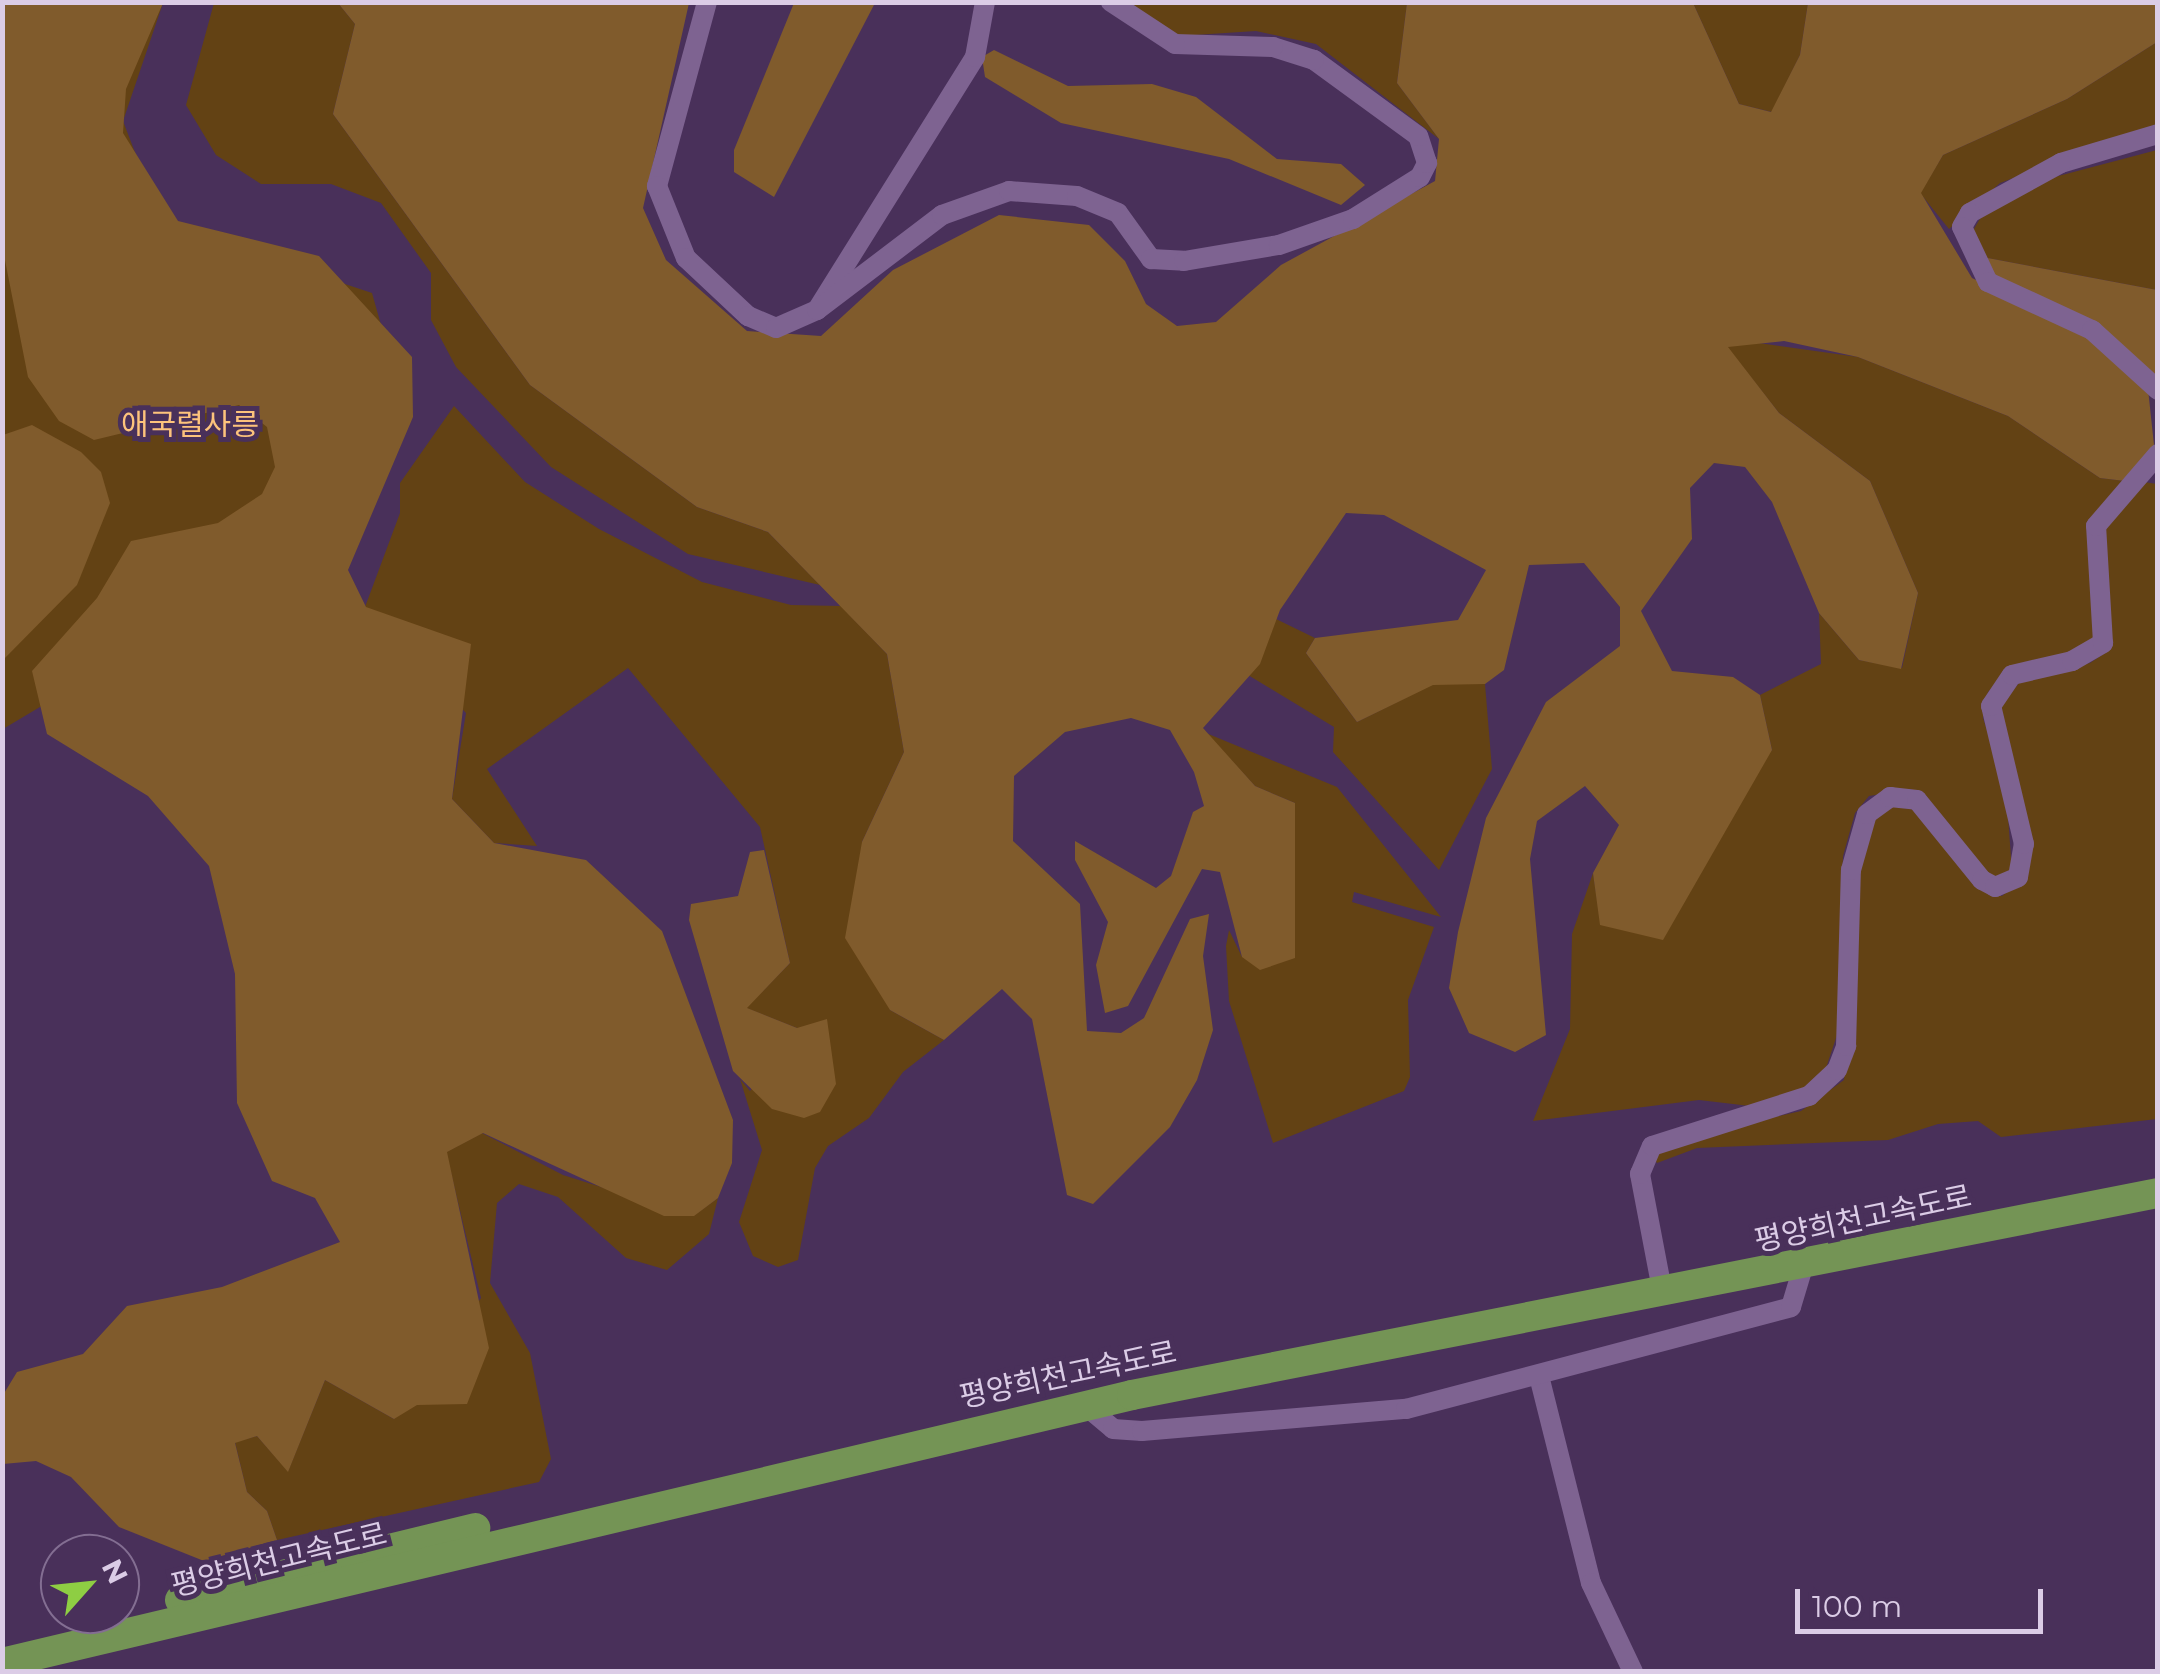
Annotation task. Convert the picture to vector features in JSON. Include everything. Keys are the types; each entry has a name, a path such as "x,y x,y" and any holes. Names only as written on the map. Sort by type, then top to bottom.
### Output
{"highway":[{"name":"평양희천고속도로","path":"2,1646 339,1558 1232,1362 2158,1181"},
{"name":"평양희천고속도로","path":"2,1663 1086,1406 1803,1267 2158,1193"}],"street":[{"path":"707,2 657,186 668,230 748,316 776,328 817,310 942,214 980,197 1077,196 1118,213 1151,259 1184,261 1279,245 1352,219 1400,193 1427,164 1407,123 1314,60 1274,47 1175,44 1111,2"},
{"path":"817,310 975,58 986,2"},
{"path":"2158,134 2061,163 1970,213 1962,227 1988,282 2092,330 2158,390"},
{"path":"1660,1279 1640,1174 1652,1146 1810,1096 1836,1070 1846,1046 1851,870 1867,814 1890,797 1917,800 1982,880 1995,887 2018,876 2024,844 1991,706 2012,675 2072,661 2103,642 2096,526 2158,454"},
{"path":"1086,1406 1114,1429 1217,1430 1406,1409 1790,1306 1803,1267"},
{"path":"1540,1376 1591,1583 1634,1672"}],"green space":[{"name":"애국렬사릉","path":"2,3 163,3 123,121 162,223 372,293 405,410 171,629 3,729"},
{"path":"214,3 338,3 355,24 333,114 530,385 697,507 768,532 820,585 688,554 551,467 456,367 431,320 431,273 381,203 331,184 261,184 216,155 186,105"},
{"path":"1125,3 1407,3 1397,83 1439,139 1316,44 1256,31 1179,36"},
{"path":"1693,3 1808,3 1800,55 1772,112 1739,104"},
{"path":"2157,42 2157,124 2000,183 1949,229 1920,193 1943,155 2067,99"},
{"path":"2157,150 2157,290 1977,256 1971,234 1981,217 2047,179"},
{"path":"1744,341 1858,357 2008,416 2100,478 2125,481 2087,529 2096,636 2078,653 2009,670 1988,692 1983,718 2006,789 2012,871 1995,879 1981,869 1911,789 1869,796 1855,813 1843,856 1837,1035 1821,1083 1750,1106 1699,1100 1533,1121 1570,1029 1572,934 1593,873 1601,925 1772,750 1760,695 1821,664 1819,613 1859,660 1902,668 1918,593 1870,481 1779,413 1727,347"},
{"path":"454,406 525,482 599,529 702,582 791,605 841,606 887,654 904,752 862,842 890,1010 944,1040 903,1072 869,1118 828,1146 815,1168 798,1260 778,1267 753,1256 739,1222 762,1150 740,1079 750,1091 797,1028 746,1008 790,963 760,827 628,668 487,769 537,846 494,843 452,799 466,713 365,607 400,513 400,483"},
{"path":"2144,482 2157,484 2157,1119 2001,1137 1978,1121 1938,1124 1888,1140 1697,1148 1657,1163 1653,1156 1691,1136 1801,1111 1844,1080 1858,864 1877,813 1889,805 1921,811 1984,891 2002,896 2025,876 1999,708 2023,678 2090,663 2111,649 2105,530"},
{"path":"1276,619 1315,638 1306,653 1357,722 1433,684 1485,684 1492,769 1439,870 1333,752 1334,727 1248,675"},
{"path":"1206,733 1337,787 1441,917 1354,892 1352,902 1434,927 1408,1000 1410,1077 1404,1091 1273,1143 1229,1001 1226,946 1229,930 1242,957 1294,958 1295,803 1255,786"},
{"path":"482,1133 563,1175 693,1216 718,1198 709,1234 667,1270 626,1258 558,1197 519,1184 497,1203 490,1283 530,1353 551,1459 539,1482 277,1540 267,1511 247,1492 235,1442 257,1436 288,1471 325,1380 394,1419 481,1298 446,1152"}],"shaded area":[{"path":"3,2 163,3 126,89 123,133 178,221 319,256 412,357 413,417 348,570 366,607 471,644 452,799 494,843 586,860 662,931 733,1120 732,1163 718,1198 694,1216 664,1216 483,1133 447,1152 489,1348 467,1404 417,1405 394,1419 325,1380 288,1472 257,1436 235,1443 247,1492 267,1511 277,1540 204,1561 119,1527 71,1477 36,1461 3,1464 3,1395 17,1372 83,1354 127,1306 222,1287 340,1242 315,1198 272,1181 237,1103 235,974 209,866 148,796 47,734 32,671 97,598 131,541 218,523 262,494 275,467 267,427 239,405 94,440 59,421 28,377 3,250"},
{"path":"338,3 689,3 643,208 666,260 747,331 821,336 893,270 999,215 1089,225 1125,261 1146,304 1177,326 1216,322 1281,265 1435,181 1439,139 1397,83 1407,3 1693,3 1739,104 1771,112 1800,55 1808,3 2157,3 2157,42 2067,99 1943,155 1921,193 1972,278 2101,342 2148,389 2154,445 2125,481 2100,478 2008,416 1858,357 1784,341 1728,347 1779,413 1870,481 1918,593 1901,669 1859,660 1819,613 1772,502 1745,467 1714,463 1690,488 1692,539 1641,611 1672,671 1733,677 1760,695 1772,750 1663,940 1600,925 1593,873 1619,825 1585,786 1537,821 1530,859 1546,1035 1515,1052 1469,1033 1449,988 1458,932 1486,818 1546,702 1620,646 1620,607 1584,563 1529,565 1504,670 1485,684 1433,685 1357,722 1306,653 1315,638 1458,620 1486,570 1384,515 1346,513 1280,610 1260,664 1203,728 1255,786 1295,803 1295,958 1260,970 1242,957 1220,872 1202,869 1128,1006 1105,1013 1096,965 1108,922 1075,860 1075,841 1156,888 1171,876 1193,812 1204,806 1194,772 1170,730 1131,718 1065,732 1014,776 1013,841 1080,904 1087,1031 1121,1033 1144,1018 1190,919 1209,914 1203,956 1213,1030 1197,1080 1170,1127 1093,1204 1067,1195 1032,1019 1002,989 944,1040 890,1010 845,938 862,842 904,752 887,654 768,532 697,507 530,385 333,114 355,24"},
{"path":"794,3 875,3 774,197 734,172 734,150"},
{"path":"994,50 1068,86 1152,84 1196,97 1277,159 1341,164 1365,185 1341,205 1229,159 1061,123 985,77 982,57"},
{"path":"1977,256 2157,290 2157,377 2079,316 1998,280"},
{"path":"32,425 81,452 101,472 110,503 77,585 3,660 3,435"},
{"path":"764,850 790,963 747,1008 797,1028 827,1019 836,1084 820,1112 804,1118 772,1109 733,1071 689,920 691,904 738,896 750,852"}]}
